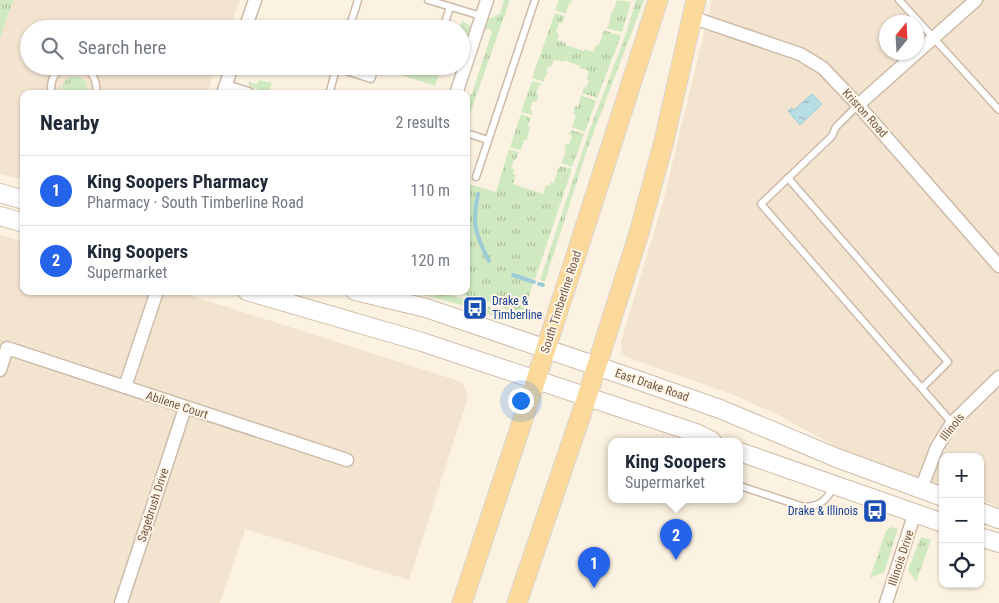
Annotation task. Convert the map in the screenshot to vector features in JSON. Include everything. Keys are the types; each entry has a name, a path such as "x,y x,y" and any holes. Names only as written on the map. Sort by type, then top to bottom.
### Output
{"main road":[{"name":"South Timberline Road","path":"462,603 658,0"},
{"path":"518,603 587,396 641,224 664,141 694,8"},
{"path":"0,194 20,199"},
{"path":"0,210 20,212"},
{"path":"0,216 20,222"},
{"path":"261,295 396,334 587,396 706,438"},
{"name":"East Drake Road","path":"372,295 426,308 596,365 720,409 837,458 939,496"},
{"path":"743,453 939,521"},
{"path":"915,512 919,507 927,504 939,508"},
{"path":"984,514 999,520"},
{"path":"984,523 999,529"},
{"path":"984,537 999,543"}],"street":[{"path":"248,20 255,0"},
{"path":"470,50 487,0"},
{"path":"858,106 976,0"},
{"name":"Krisron Road","path":"694,8 800,54 823,68 999,266"},
{"path":"224,90 229,75"},
{"path":"457,90 462,75"},
{"path":"125,387 156,295"},
{"name":"Abilene Court","path":"0,370 7,348 347,460"},
{"name":"Illinois","path":"920,489 937,447 952,423 999,377"},
{"name":"Sagebrush Drive","path":"121,603 185,408"},
{"name":"Illinois Drive","path":"886,603 915,512"}],"lane":[{"path":"352,20 358,0"},
{"path":"428,0 481,16"},
{"path":"476,177 535,0"},
{"path":"899,0 999,110"},
{"path":"446,20 450,7"},
{"path":"52,90 51,82 54,75"},
{"path":"93,75 97,83 96,90"},
{"path":"329,90 334,75"},
{"path":"360,75 371,79 373,75"},
{"path":"858,106 836,127 832,136 761,204 952,423"},
{"path":"470,134 488,140"},
{"path":"788,178 948,362 922,388"},
{"path":"743,487 804,507 824,502 835,484"}],"shaded area":[{"path":"13,0 240,0 232,20 20,20 20,75 213,75 208,90 20,90 20,179 0,174 0,38"},
{"path":"712,0 999,0 999,507 984,501 984,453 939,453 939,487 855,457 778,415 734,395 629,358 622,353 621,342 663,202"},
{"path":"0,235 20,241 20,295 190,295 462,382 468,397 409,580 245,529 220,603 0,603"}],"green space":[{"path":"0,0 13,0 0,38"},
{"path":"504,0 510,0 470,114 470,99 492,32 489,28 482,32 486,20 500,14"},
{"path":"559,0 572,0 571,4 569,3 566,14 555,10"},
{"path":"617,0 631,2 622,32 605,28 608,28"},
{"path":"636,0 644,0 587,150 545,281 540,280 588,134 625,36"},
{"path":"555,13 565,16 562,23 559,23 556,32 559,34 557,40 566,43 566,45 593,52 596,45 599,45 604,30 621,36 597,98 582,93 589,80 586,79 589,71 564,60 563,62 554,60 551,67 548,66 546,72 548,72 543,81 532,78"},
{"path":"401,75 439,75 435,86"},
{"path":"80,77 86,82 87,90 62,90 64,82 69,78"},
{"path":"259,80 272,83 269,90 260,90 249,86 249,82 257,84"},
{"path":"532,81 542,85 539,85 536,94 539,95 536,102 533,101 530,110 532,115 521,112"},
{"path":"581,95 596,101 585,132 572,127 576,115 573,114 575,106 578,107"},
{"path":"521,114 531,118 528,126 530,127 527,140 524,140 521,150 510,147"},
{"path":"571,130 584,134 572,167 561,163 566,152 564,150 566,144 569,144 572,136 569,134"},
{"path":"509,149 520,153 518,153 511,168 514,169 513,174 516,175 513,184 543,194 546,185 549,186 551,182 554,183 560,166 572,169 535,279 514,274 513,276 529,281 533,285 524,311 517,314 489,302 464,295 470,295 470,184 496,192"},
{"path":"422,295 451,295 471,301 469,307"},
{"path":"485,305 512,317 513,322 483,312"},
{"path":"891,527 898,529 884,572 870,578 886,531"},
{"path":"921,537 931,540 916,582 908,570"}],"water":[{"path":"812,94 822,104 800,125 788,111 792,108 794,110"}],"waterway":[{"path":"478,194 475,213 476,229 489,261"},
{"path":"513,275 534,282"},
{"path":"539,284 543,285"}],"place":[{"name":"Drake & Timberline","path":"475,308"},
{"name":"Drake & Illinois","path":"875,511"},
{"name":"King Soopers","path":"676,560"},
{"name":"King Soopers Pharmacy","path":"594,588"}]}
